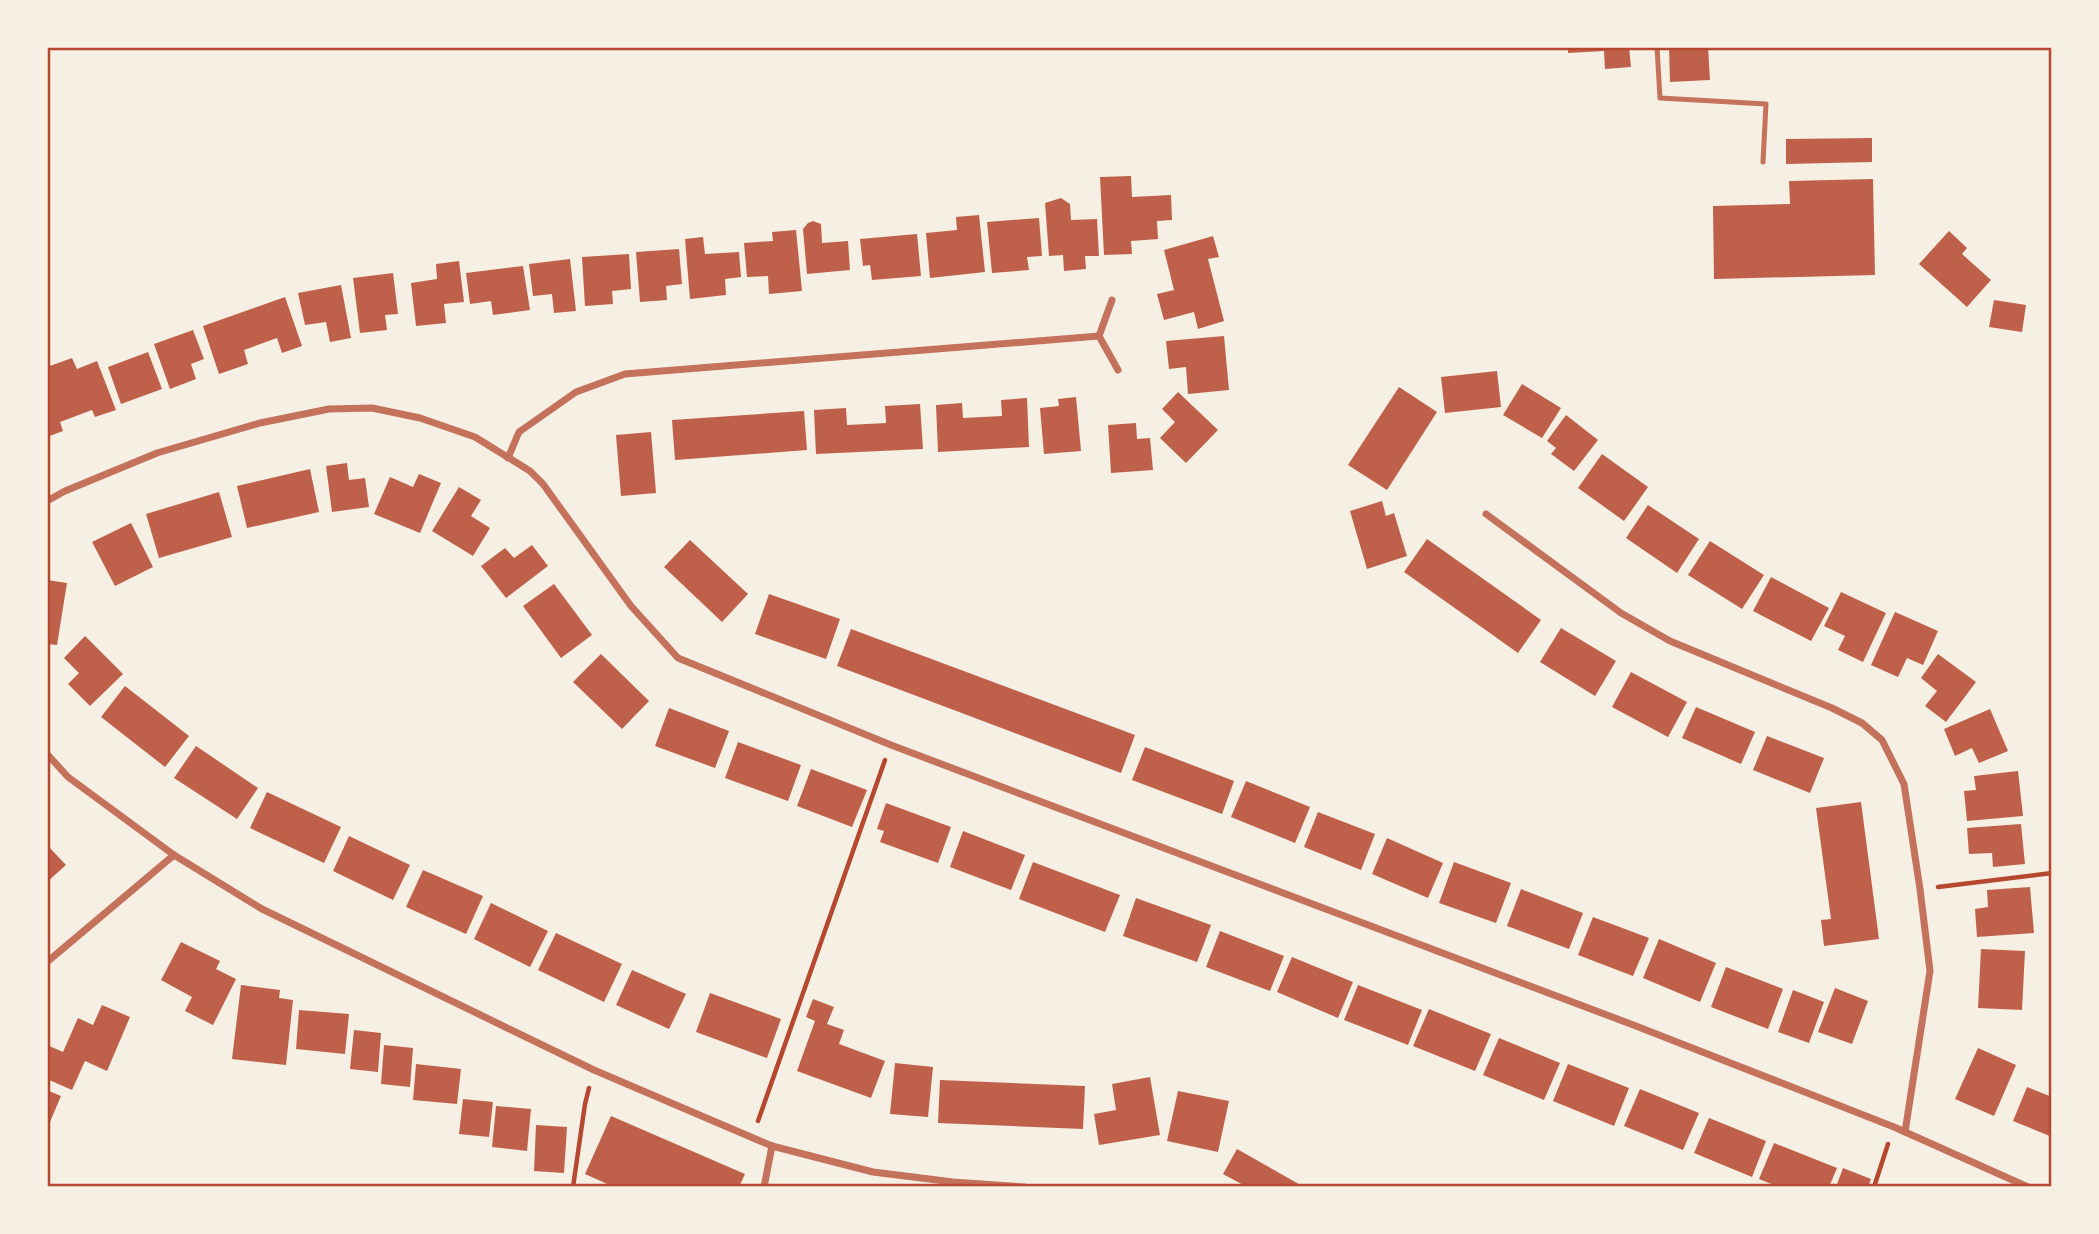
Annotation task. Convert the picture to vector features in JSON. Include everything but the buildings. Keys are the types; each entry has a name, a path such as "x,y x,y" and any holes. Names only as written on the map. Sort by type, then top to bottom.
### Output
{"street":[{"path":"1112,300 1099,336 1118,370"},
{"path":"508,458 519,432 576,392 625,374 1099,336"},
{"path":"47,501 157,453 260,424 329,410 372,408 420,418 475,437 530,471 543,484 631,606 678,659 891,745 1623,1021 1894,1127 2028,1187"},
{"path":"1486,514 1621,613 1670,641 1832,708 1863,723 1882,740 1904,784 1930,971 1905,1132"},
{"path":"47,754 68,777 174,855 262,909 594,1070 772,1146 873,1172 1024,1187"},
{"path":"47,962 174,855"},
{"path":"764,1187 772,1146"}],"lane":[{"path":"1657,47 1660,98 1766,104 1763,162"}],"path":[{"path":"752,1138 891,745"},
{"path":"1920,889 2052,873"},
{"path":"573,1187 585,1104 594,1070"},
{"path":"1874,1187 1894,1127"}]}
